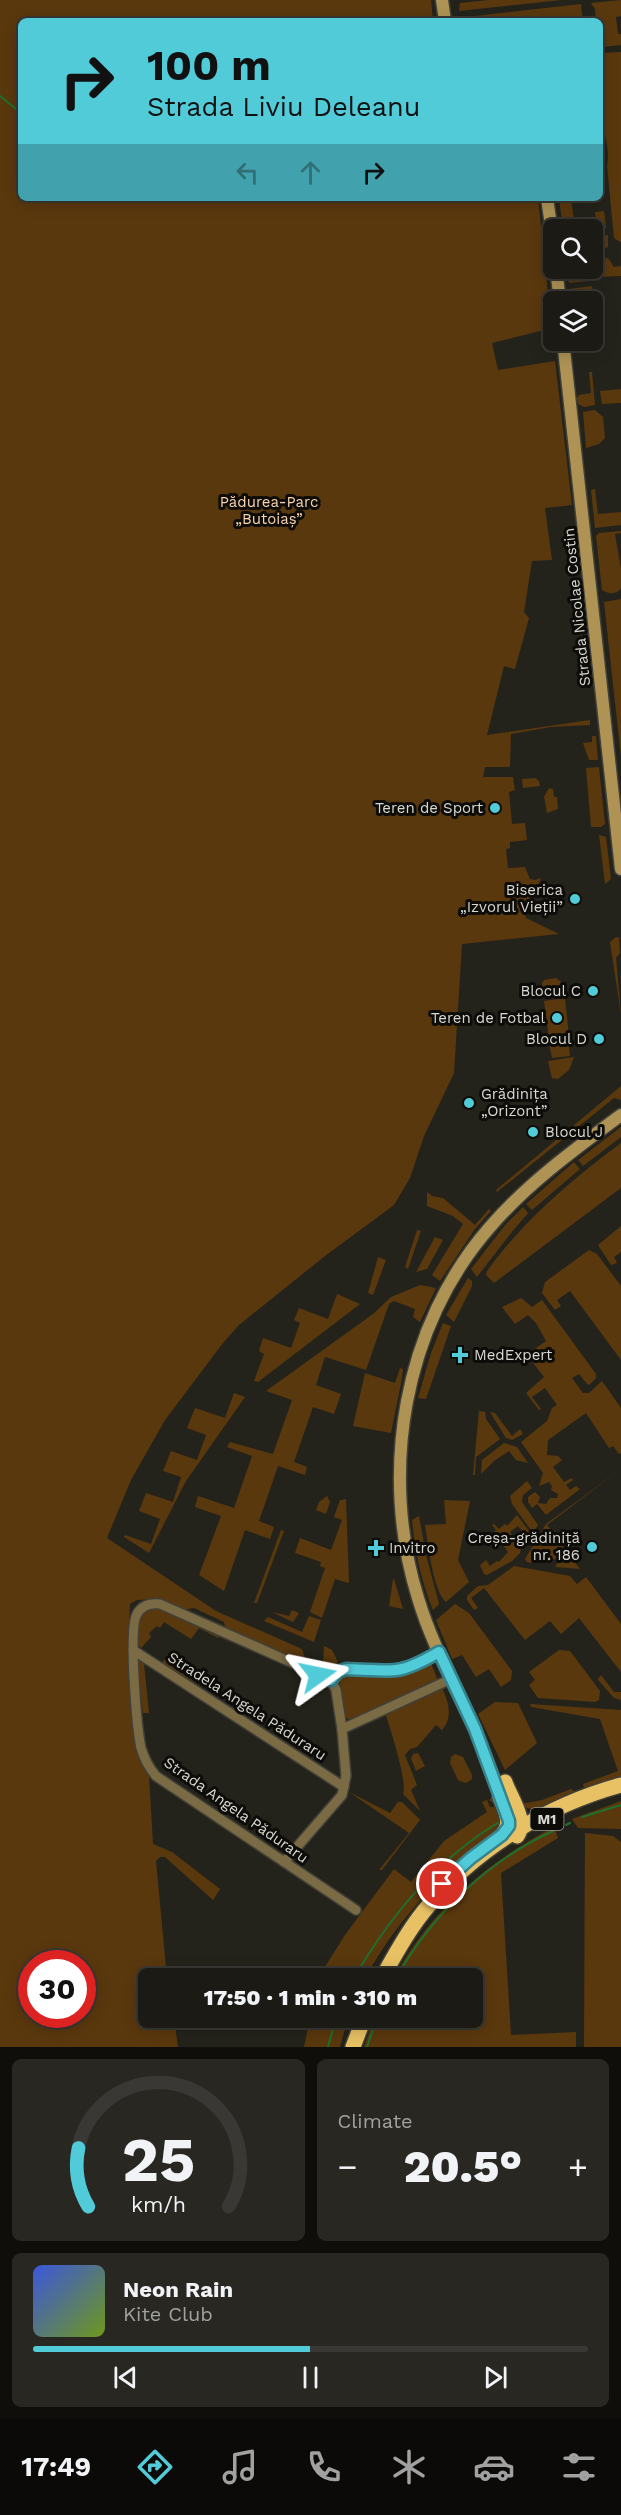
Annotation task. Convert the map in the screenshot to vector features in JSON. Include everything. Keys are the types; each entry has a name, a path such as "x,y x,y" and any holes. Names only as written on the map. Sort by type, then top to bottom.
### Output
{"highway":[{"name":"M1","path":"501,1780 518,1807 528,1813 539,1813 596,1788 621,1783"},
{"name":"M1","path":"501,1780 522,1826"},
{"name":"M1","path":"388,1968 423,1905 442,1884 507,1830 509,1821 501,1780"},
{"name":"M1","path":"412,1928 475,1866 517,1836 522,1826 577,1799 621,1783"},
{"name":"M1","path":"522,1826 537,1825 581,1803 621,1792"},
{"name":"M1","path":"412,1928 433,1913 475,1872 517,1841 576,1809 621,1792"},
{"path":"353,2047 360,2028"}],"main road":[{"path":"442,0 445,18"},
{"path":"548,201 551,219"},
{"name":"Strada Nicolae Costin","path":"564,351 621,869"},
{"path":"501,1780 439,1652 418,1599 410,1569 400,1495 400,1446 409,1393 419,1357 447,1290 490,1227 542,1176 621,1115"}],"street":[{"name":"Strada Angela Păduraru","path":"331,1680 160,1604 148,1604 137,1614 133,1650 141,1745 150,1770 356,1910"},
{"name":"Stradela Angela Păduraru","path":"133,1650 344,1787 346,1776 342,1729"},
{"path":"439,1652 403,1670 346,1669 338,1672 331,1680 336,1690 342,1729 451,1679"},
{"path":"284,1862 337,1802 344,1787"}],"green space":[{"name":"Pădurea-Parc „Butoiaș”","path":"0,0 431,0 433,18 18,18 18,201 538,201 543,246 543,279 546,279 548,291 543,291 543,330 492,343 498,370 555,361 572,505 545,508 552,560 532,561 524,612 529,618 515,669 504,666 487,735 590,720 590,725 551,727 511,734 510,767 485,767 483,777 513,777 515,790 509,792 512,824 525,823 527,840 510,842 510,848 506,849 508,868 525,867 530,879 541,878 525,916 559,934 462,944 454,1073 424,1136 410,1178 394,1205 325,1256 239,1325 223,1343 165,1420 131,1480 107,1538 216,1611 302,1649 306,1661 296,1657 294,1661 226,1630 224,1622 194,1608 182,1610 157,1599 137,1600 130,1604 128,1649 138,1747 141,1761 149,1775 153,1844 172,1852 220,1889 213,1900 165,1857 160,1857 156,1861 166,1968 138,1968 138,2028 175,2028 178,2047 0,2047"},
{"path":"489,0 562,0 459,11 460,3"},
{"path":"621,0 621,16 616,17 618,34 621,34 621,45 603,47 603,18 596,18 595,9 591,3"},
{"path":"581,4 583,18 458,18"},
{"path":"621,52 621,242 614,238 607,166 608,153 603,126 603,53"},
{"path":"559,201 571,201 574,219 562,219"},
{"path":"604,211 606,228 603,228 603,219 596,219 595,212"},
{"path":"608,235 608,247 603,250 603,236"},
{"path":"603,258 608,258 614,267 621,266 621,276 603,277"},
{"path":"568,279 589,279 589,281 569,283"},
{"path":"592,286 593,291 569,291 569,289"},
{"path":"589,372 592,372 595,405 584,407 578,404 577,398 579,395 591,393"},
{"path":"621,389 621,403 602,404 600,391"},
{"path":"595,410 603,417 605,438 599,444 586,448 583,412"},
{"path":"595,489 598,514 621,512 621,525 595,528 591,490"},
{"path":"621,531 615,534 621,569 621,588 615,593 610,593 602,590 596,536 599,533"},
{"path":"621,599 621,757 604,602"},
{"path":"592,736 596,736 598,760 589,760 583,743 592,742"},
{"path":"599,767 605,824 601,827 591,827 586,768"},
{"path":"535,778 539,781 540,786 523,788 522,779"},
{"path":"549,788 553,789 554,797 557,797 558,809 547,813 544,797"},
{"path":"599,835 606,837 611,879 605,884"},
{"path":"616,937 620,938 620,953 616,958 621,1014 610,942"},
{"path":"556,978 561,982 563,994 543,996 542,983 544,980"},
{"name":"Teren de Fotbal","path":"565,998 569,1036 549,1038 544,1001"},
{"path":"568,1040 570,1056 552,1058 549,1043"},
{"path":"574,1057 569,1070 558,1079 552,1078 548,1061"},
{"path":"621,1086 621,1100 614,1098 497,1192 496,1190"},
{"path":"621,1127 621,1137 583,1166 578,1160"},
{"path":"621,1143 621,1188 494,1283 486,1275 487,1271 516,1235 566,1187"},
{"path":"574,1162 580,1169 532,1210 526,1204"},
{"path":"427,1192 432,1196 443,1198 475,1225 489,1209 491,1211 475,1229 440,1281 432,1275 463,1224 453,1216 427,1206"},
{"path":"523,1207 528,1213 477,1277 471,1269 506,1224"},
{"path":"621,1226 621,1252 614,1257 617,1263 611,1265 598,1245"},
{"path":"417,1230 421,1231 408,1269 405,1267"},
{"path":"435,1237 443,1240 427,1269 416,1272"},
{"path":"589,1250 597,1254 621,1286 621,1360 570,1291 557,1300 561,1306 555,1310 542,1293 545,1282"},
{"path":"378,1257 386,1260 373,1295 368,1293"},
{"path":"468,1278 472,1281 472,1286 454,1322 446,1315"},
{"path":"420,1285 436,1288 420,1322 413,1317 415,1309 394,1301 389,1304 366,1370 325,1357 316,1385 341,1394 334,1414 313,1407 294,1462 307,1467 305,1475 278,1466 259,1521 274,1527 270,1539 245,1530 224,1591 199,1575 221,1516 195,1507 198,1496 234,1508 252,1456 227,1447 230,1442 273,1454 292,1400 266,1391 373,1314 391,1297"},
{"path":"337,1294 360,1304 258,1382 254,1381 264,1354 259,1351 263,1338 291,1348 300,1323 294,1320 299,1308 328,1319"},
{"path":"521,1298 532,1307 542,1300 596,1374 596,1378 589,1385 579,1374 572,1378 583,1393 589,1393 602,1381 621,1408 621,1453 619,1454 613,1446 609,1448 586,1413 548,1440 547,1455 558,1456 562,1460 553,1467 564,1482 572,1478 573,1480 566,1485 570,1490 576,1486 580,1489 546,1515 537,1504 532,1508 528,1497 535,1492 540,1497 538,1503 546,1504 550,1498 557,1498 558,1494 551,1490 552,1486 549,1482 539,1486 543,1473 521,1442 547,1421 552,1408 557,1405 545,1388 532,1397 541,1409 539,1410 526,1393 544,1377 530,1359 532,1351 546,1341 536,1323 528,1315 515,1324 502,1307"},
{"path":"443,1323 451,1326 426,1399 418,1398 431,1353"},
{"path":"400,1368 403,1369 402,1378 391,1433 353,1426 365,1373 395,1383"},
{"path":"234,1393 245,1397 186,1481 149,1553 124,1537 125,1535 151,1544 160,1519 139,1511 146,1493 173,1502 181,1477 163,1471 171,1451 197,1460 206,1435 187,1428 195,1408 225,1418"},
{"path":"479,1411 485,1412 486,1419 500,1439 476,1457 475,1475 473,1475"},
{"path":"490,1412 495,1413 512,1436 520,1429 523,1434 512,1440 506,1438"},
{"path":"504,1443 517,1447 528,1463 516,1460 509,1451 481,1474 482,1460"},
{"path":"621,1469 547,1525 580,1569 555,1567 559,1560 535,1556 531,1563 527,1562 525,1559 546,1524"},
{"path":"527,1481 532,1488 523,1495 522,1502 538,1525 533,1533 512,1504 510,1496"},
{"path":"327,1496 330,1502 326,1514 316,1510 319,1502"},
{"path":"346,1499 349,1583 335,1579 322,1618 310,1612 325,1568 320,1566 321,1562 295,1553 300,1538 331,1550 342,1520 334,1517 340,1500"},
{"path":"444,1500 470,1501 458,1560 469,1582 446,1602 434,1578 425,1525 446,1524"},
{"path":"517,1515 532,1535 527,1537 518,1526 510,1532 521,1547 520,1553 512,1561 487,1575 484,1574 480,1565 486,1560 490,1566 499,1562 508,1552 494,1532 496,1530 492,1525 494,1524 499,1529 505,1524 507,1526"},
{"path":"419,1516 426,1555 439,1604 433,1610 422,1577 415,1543 412,1520"},
{"path":"281,1530 284,1531 257,1603 254,1603"},
{"path":"514,1566 570,1576 577,1584 586,1577 621,1624 621,1672 579,1618 561,1634 550,1621 525,1640 484,1588 471,1598 478,1608 474,1610 467,1596 478,1586 488,1585"},
{"path":"394,1579 403,1609 389,1606"},
{"path":"455,1604 469,1613 512,1671 511,1680 501,1687 489,1669 476,1677 462,1655 452,1659 436,1620"},
{"path":"159,1608 220,1636 218,1638 199,1628 191,1639 164,1622 160,1628 157,1626 149,1633 151,1637 141,1648 137,1643 139,1622 143,1613"},
{"path":"292,1610 299,1613 293,1622 272,1612 289,1616"},
{"path":"309,1616 321,1620 314,1642 264,1621 268,1617 302,1632"},
{"path":"324,1646 332,1650 338,1662 330,1671 326,1670 323,1665"},
{"path":"559,1650 570,1651 600,1691 599,1700 595,1702 538,1698 529,1685 535,1680 529,1672"},
{"path":"170,1651 177,1658 181,1655 172,1667 201,1686 162,1663 165,1659 172,1662 166,1657"},
{"path":"140,1660 147,1661 144,1664 149,1713 143,1713 137,1665"},
{"path":"431,1663 438,1681 351,1720 345,1717 339,1679 343,1674 405,1674"},
{"path":"601,1675 614,1692 621,1692 621,1700 614,1698 599,1681"},
{"path":"442,1688 448,1704 448,1720 442,1730 436,1725 417,1747 410,1749 405,1755 417,1785 411,1790 420,1811 403,1794 401,1767 385,1713"},
{"path":"495,1702 518,1703 537,1743 505,1770 478,1714"},
{"path":"530,1704 621,1710 621,1776 584,1788 583,1784 618,1771 600,1719 531,1707"},
{"path":"418,1753 425,1766 416,1771 411,1759 413,1754"},
{"path":"455,1754 463,1757 472,1775 472,1779 466,1783 458,1780 450,1763 451,1757"},
{"path":"571,1789 577,1793 541,1809 527,1808 521,1804 542,1800"},
{"path":"349,1792 390,1813 398,1802 402,1802 420,1820 382,1870 379,1870 409,1833"},
{"path":"494,1795 503,1827 462,1859 425,1895 393,1934 371,1968 324,1968 345,1935 394,1869 411,1882 444,1841 487,1812 482,1802 487,1800 490,1807 494,1807 489,1800"},
{"path":"621,1801 621,1829 578,1828 572,1819"},
{"path":"554,1827 558,1838 501,1873 511,2035 576,2032 576,2047 364,2047 371,2028 483,2028 483,1968 400,1968 424,1931 462,1891 484,1872"},
{"path":"585,1833 613,1836 621,1842 621,2047 584,2047"},
{"path":"308,2028 345,2028 340,2047 304,2047"}],"waterway":[{"path":"0,96 18,111"},
{"path":"582,1817 621,1805"},
{"path":"360,1968 383,1933 417,1890 457,1852 501,1821"},
{"path":"566,1825 570,1823"},
{"path":"402,1968 426,1933 463,1892 506,1858 553,1831"},
{"path":"328,2047 333,2028"},
{"path":"367,2047 374,2028"}],"place":[{"name":"Teren de Sport","path":"495,808"},
{"name":"Biserica „Izvorul Vieții”","path":"575,899"},
{"name":"Blocul C","path":"593,991"},
{"name":"Teren de Fotbal","path":"557,1018"},
{"name":"Blocul D","path":"599,1039"},
{"name":"Grădinița „Orizont”","path":"469,1103"},
{"name":"Blocul J","path":"533,1132"},
{"name":"MedExpert","path":"460,1355"},
{"name":"Creșa-grădiniță nr. 186","path":"592,1547"},
{"name":"Invitro","path":"376,1548"}],"route":[{"path":"318,1675 331,1680 338,1672 346,1669 396,1672 411,1668 439,1652 475,1729 509,1821 509,1826 502,1835 442,1884"}]}
